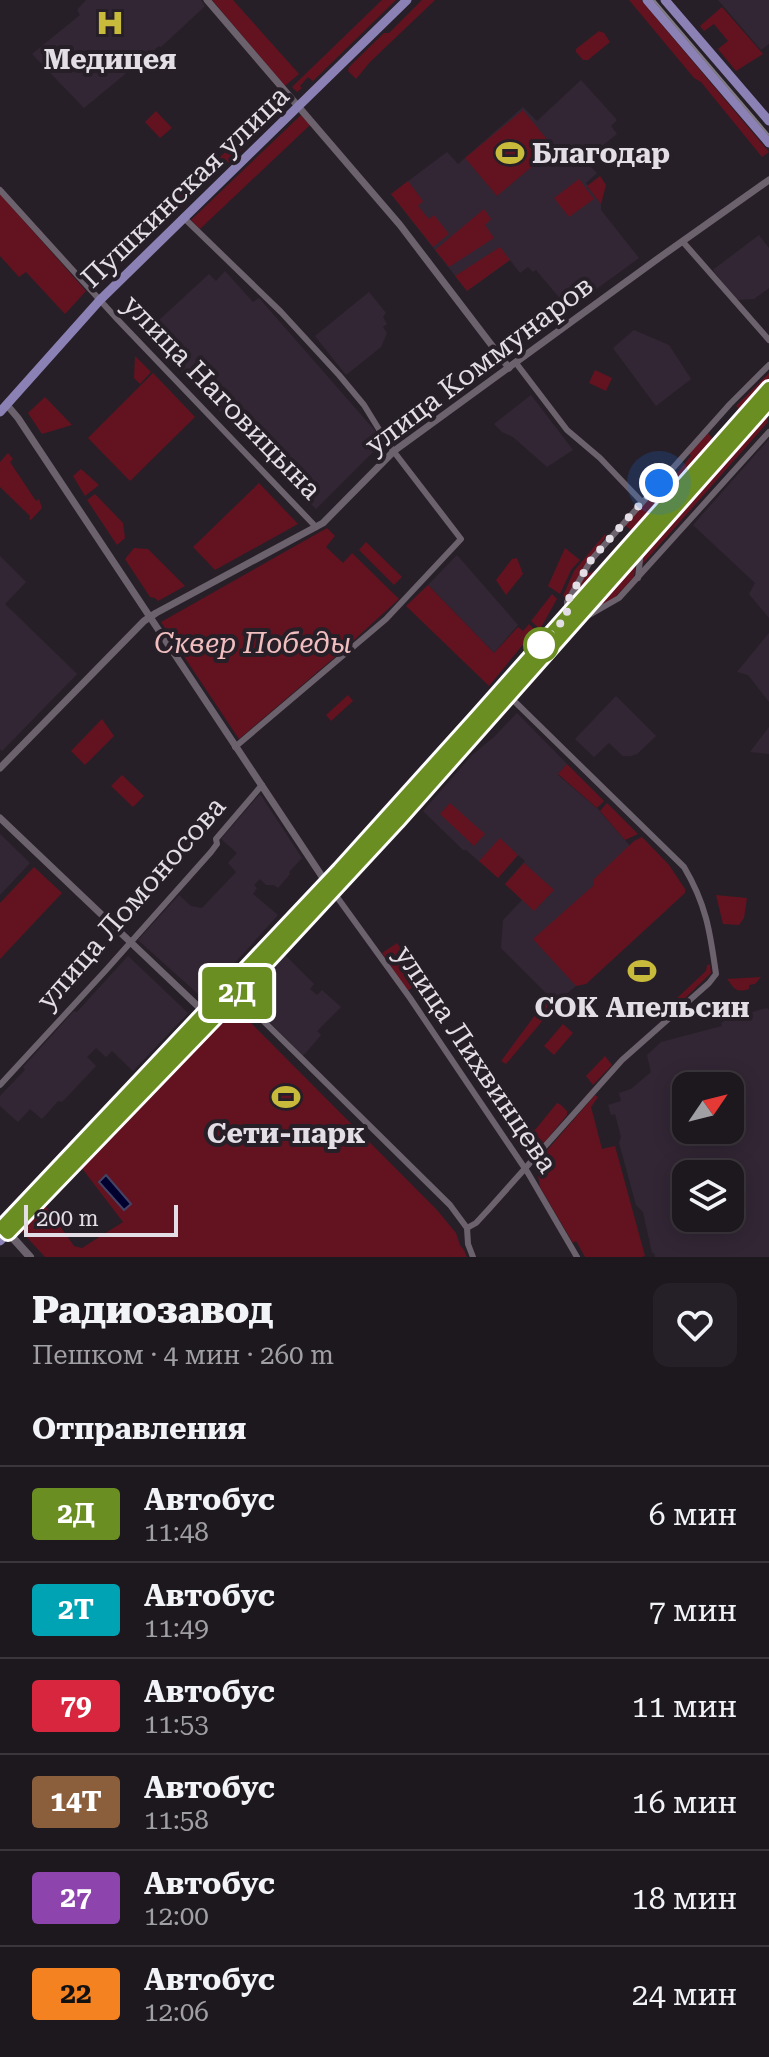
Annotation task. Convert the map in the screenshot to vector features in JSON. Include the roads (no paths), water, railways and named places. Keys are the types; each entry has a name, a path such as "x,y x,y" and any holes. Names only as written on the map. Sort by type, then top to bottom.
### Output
{"main road":[{"name":"Пушкинская улица","path":"3,408 100,300 407,0"},
{"path":"647,0 769,143"},
{"path":"665,0 769,121"},
{"path":"107,1124 205,1013 246,977 393,819 570,620 769,388"},
{"path":"570,620 641,547 769,402"},
{"path":"330,889 334,875 393,819"},
{"path":"0,1241 3,1228 236,994 246,977"},
{"path":"3,1228 30,1257"}],"street":[{"path":"207,0 400,225 567,430 600,458 642,502"},
{"name":"улица Коммунаров","path":"0,768 149,617 323,523 394,451 769,180"},
{"name":"улица Наговицына","path":"0,190 316,527"},
{"path":"183,217 308,340 364,405 394,451 461,539 386,619 235,747"},
{"path":"683,242 769,340"},
{"path":"769,365 730,404 591,560 567,602 570,620 619,598 769,432"},
{"name":"улица Лихвинцева","path":"3,408 18,418 330,889 410,998 525,1168 577,1257"},
{"path":"638,578 641,547"},
{"path":"467,1228 482,1217 622,1060 716,974 710,928 697,889 684,867 505,693"},
{"name":"улица Ломоносова","path":"0,1085 215,847 216,839 262,785"},
{"path":"0,818 205,1013"},
{"path":"236,994 450,1205 467,1228 473,1257"}],"water":[{"path":"106,1175 131,1204 124,1210 99,1182"}],"tram line":[{"path":"654,0 769,135"}],"place":[{"name":"Медицея","path":"110,23"},
{"name":"Благодар","path":"510,153"},
{"name":"СОК Апельсин","path":"642,971"},
{"name":"Сети-парк","path":"286,1097"}],"park label":[{"name":"Сквер Победы","path":"253,643"}]}
